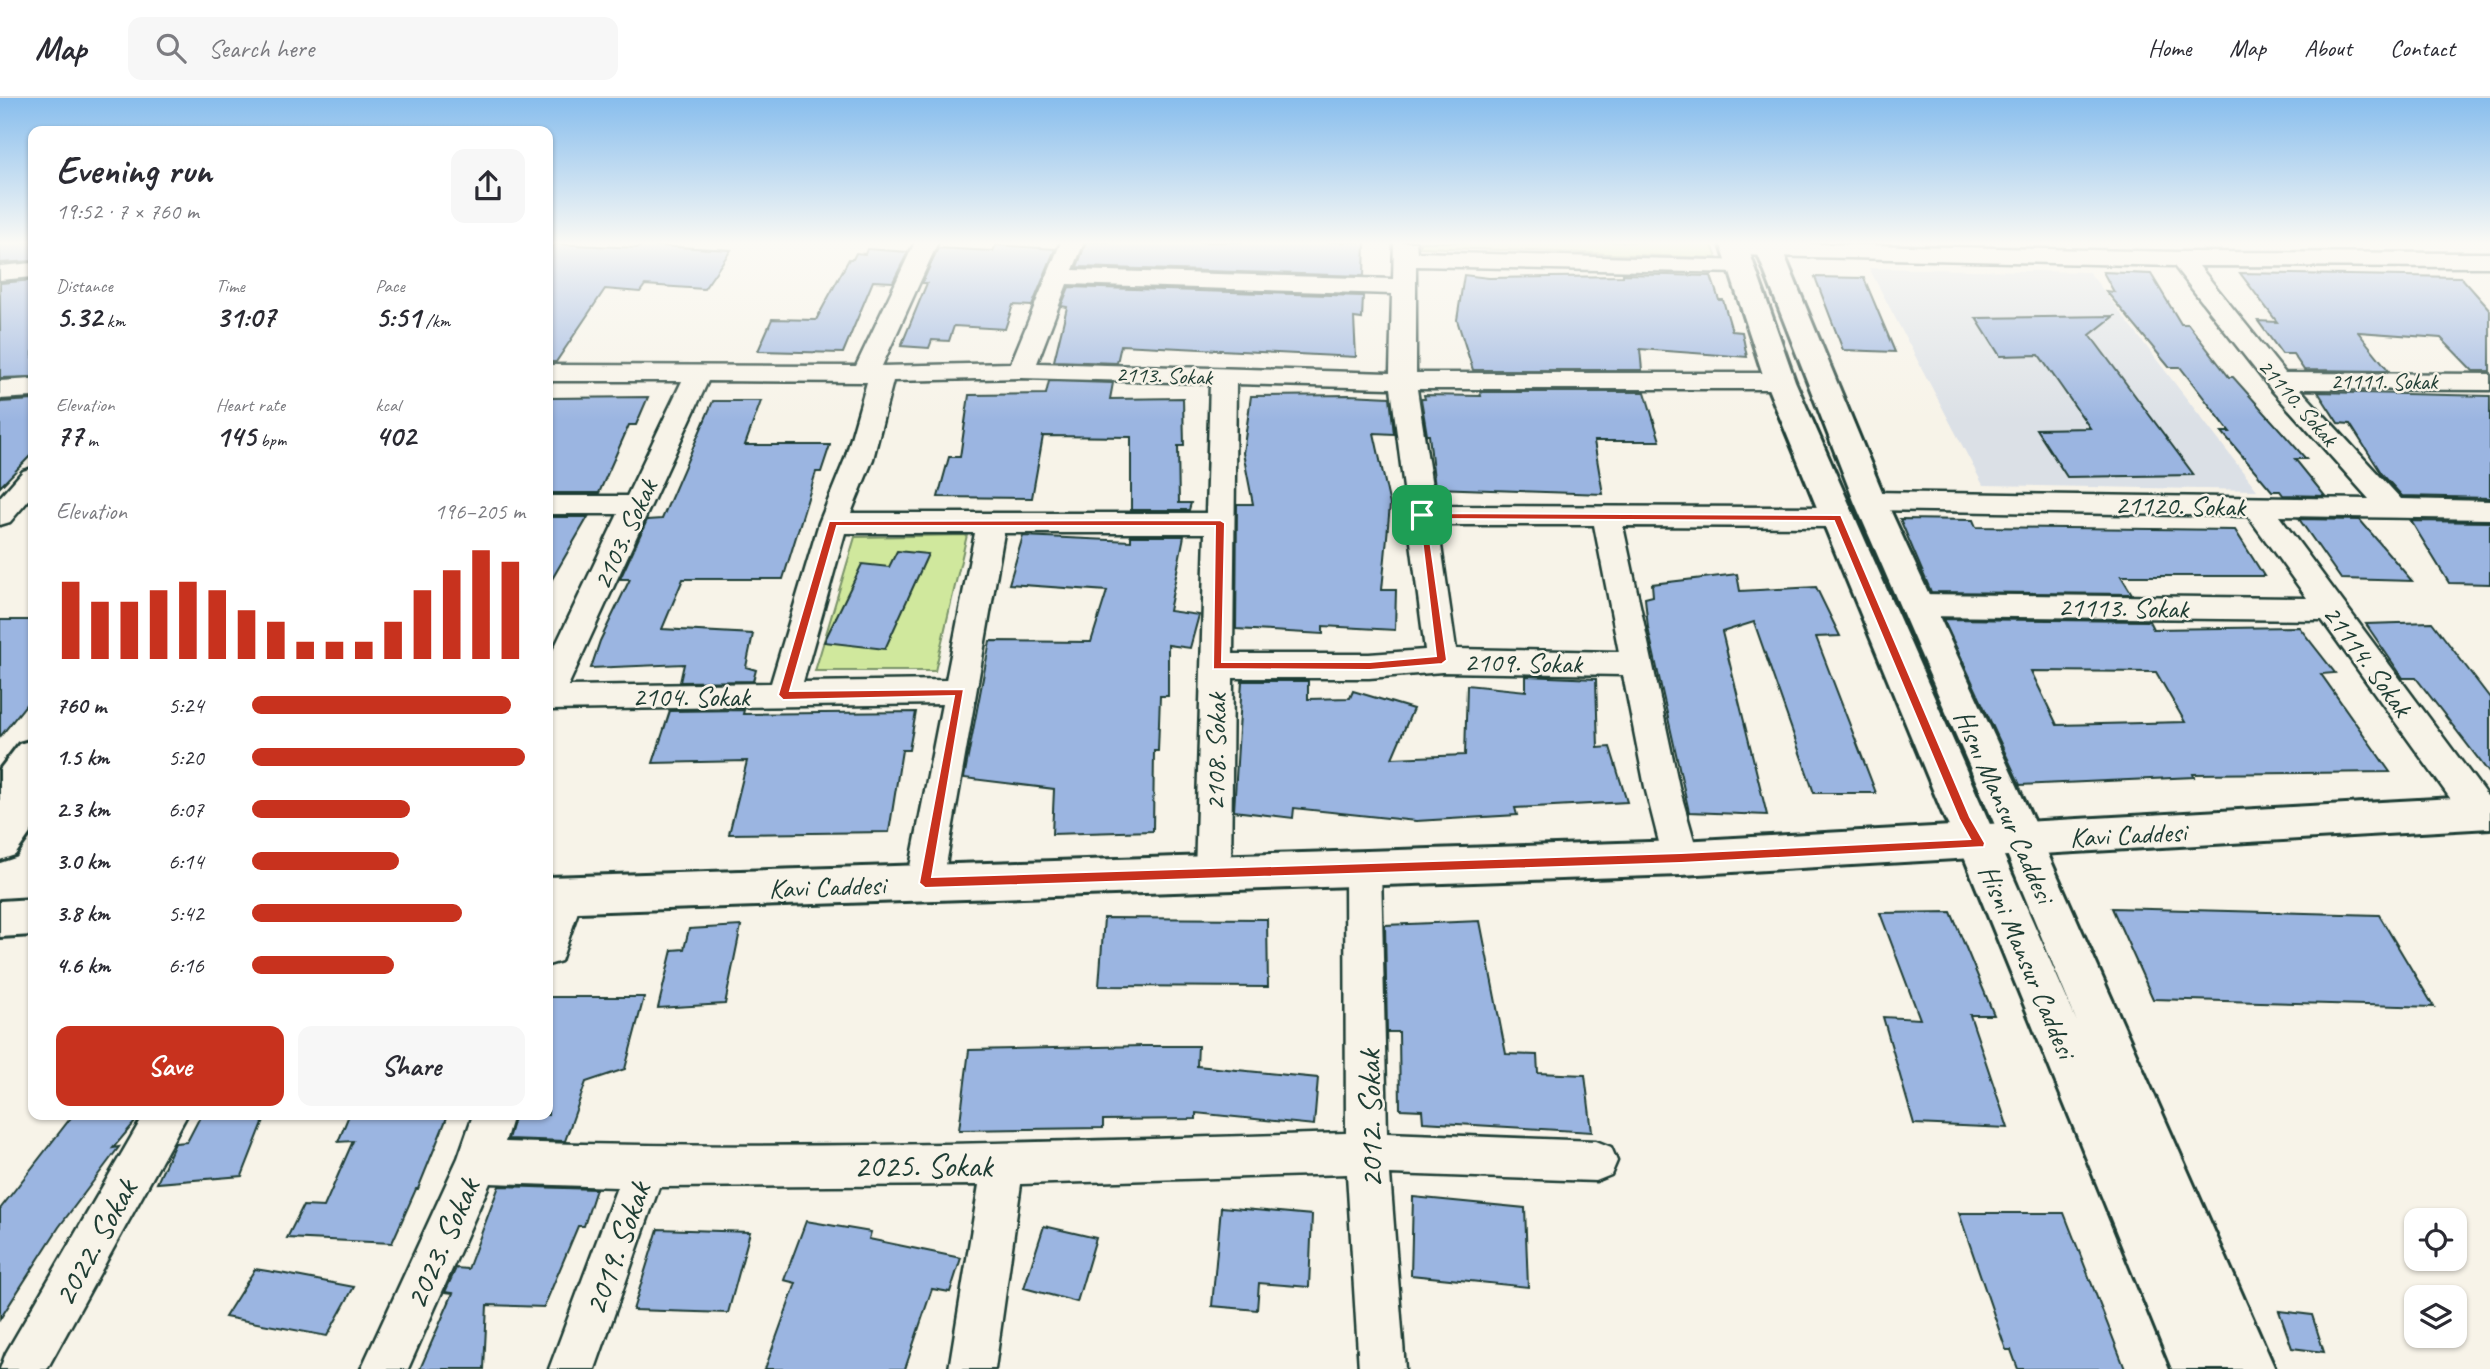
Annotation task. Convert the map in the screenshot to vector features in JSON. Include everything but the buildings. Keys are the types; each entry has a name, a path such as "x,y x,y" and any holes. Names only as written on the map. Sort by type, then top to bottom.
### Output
{"main road":[{"name":"Hisni Mansur Caddesi","path":"1761,301 1780,381 1854,509 1965,819 1979,843 2199,1369"},
{"name":"Hısnı Mansur Caddesi","path":"1770,301 1854,509 1915,605 2248,1369"},
{"path":"0,390 28,388"},
{"path":"0,798 28,762"},
{"path":"0,843 28,805"},
{"name":"Kavi Caddesi","path":"557,894 1681,858 2485,813"},
{"path":"0,919 28,917"}],"street":[{"path":"783,695 833,523 859,459 873,374 902,301"},
{"path":"1021,370 1048,301"},
{"path":"1404,301 1403,381 1442,660"},
{"name":"21110. Sokak","path":"2214,301 2277,381 2393,509"},
{"name":"2113. Sokak","path":"553,373 873,374 1021,370 1223,378 1403,381 1780,381"},
{"name":"2103. Sokak","path":"553,681 698,374"},
{"name":"2108. Sokak","path":"1213,874 1223,378"},
{"name":"21111. Sokak","path":"2277,381 2490,382"},
{"path":"0,515 28,483"},
{"path":"553,505 638,505"},
{"name":"21120. Sokak","path":"1422,515 1607,516 1854,509 2256,506 2490,510"},
{"name":"21114. Sokak","path":"2256,506 2485,813"},
{"path":"1607,516 1662,787 1681,858"},
{"path":"925,883 992,522"},
{"path":"833,523 1220,523"},
{"name":"21113. Sokak","path":"1915,605 2331,609"},
{"name":"2109. Sokak","path":"1217,666 1370,666 1442,660 1637,664"},
{"name":"2104. Sokak","path":"553,687 783,695 960,692"},
{"name":"2012. Sokak","path":"1363,869 1367,1153 1382,1369"},
{"path":"553,918 557,894"},
{"name":"2022. Sokak","path":"22,1369 163,1120"},
{"name":"2023. Sokak","path":"384,1369 478,1161 491,1120"},
{"name":"2025. Sokak","path":"478,1161 645,1167 1003,1164 1367,1153 1596,1161"},
{"path":"972,1369 1003,1164"},
{"name":"2019. Sokak","path":"572,1369 645,1167"}],"shaded area":[{"path":"1887,301 2112,301 2257,490 1983,485"}],"green space":[{"path":"967,535 935,671 815,671 855,537"}],"route":[{"path":"1422,515 1838,517 1965,819 1979,843 1681,858 925,883 960,692 783,695 833,523 1220,523 1217,666 1370,666 1442,660 1422,515"}]}
